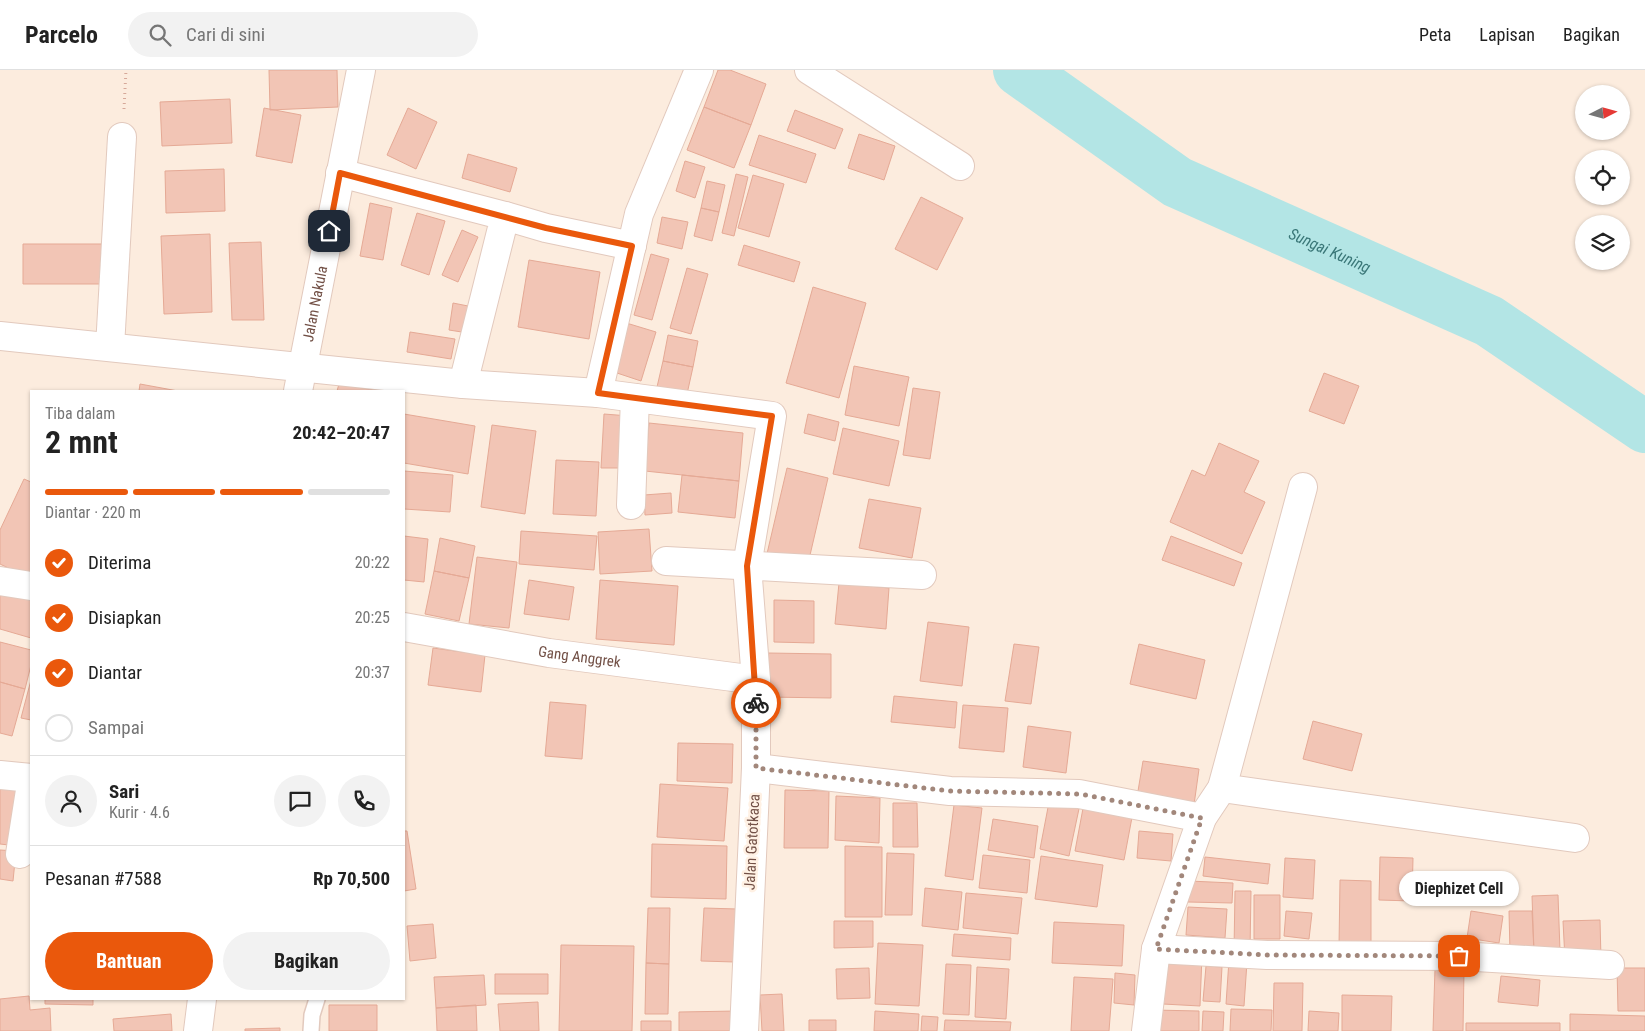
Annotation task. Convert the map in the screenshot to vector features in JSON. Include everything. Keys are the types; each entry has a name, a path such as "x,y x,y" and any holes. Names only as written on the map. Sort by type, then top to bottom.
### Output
{"street":[{"name":"Jalan Nakula","path":"299,379 361,70"},
{"path":"598,393 639,214 699,70"},
{"path":"809,70 960,166"},
{"path":"110,347 122,137"},
{"path":"340,173 546,228 632,246"},
{"path":"463,384 505,216"},
{"path":"0,336 110,347 299,379 463,384 598,393 634,398 631,505"},
{"name":"Jalan Gatotkaca","path":"634,398 772,416 747,566 756,680 756,768 744,1031"},
{"path":"1146,1031 1156,949 1202,818 1222,788 1303,487"},
{"path":"666,561 922,575"},
{"path":"0,581 30,586"},
{"name":"Gang Anggrek","path":"405,627 549,653 756,680"},
{"path":"756,768 950,791 1080,794 1202,818"},
{"path":"0,775 30,778"},
{"path":"1222,788 1576,838"},
{"path":"20,854 30,790"},
{"path":"1156,949 1267,955 1459,956 1610,965"},
{"path":"198,1031 202,1000"}],"lane":[{"path":"311,1031 312,1015 317,1000"}],"path":[{"path":"122,137 126,70"}],"building":[{"path":"269,70 337,70 338,107 270,110"},
{"path":"718,70 730,70 766,84 751,125 704,107"},
{"path":"230,99 232,143 162,146 160,102"},
{"path":"704,107 751,125 734,168 687,150"},
{"path":"264,108 301,115 292,163 256,156"},
{"path":"408,108 437,122 416,169 387,155"},
{"path":"795,110 843,129 835,149 787,131"},
{"path":"859,134 895,146 884,180 848,168"},
{"path":"759,135 816,154 806,183 749,165"},
{"path":"468,154 517,168 510,192 462,178"},
{"path":"685,161 705,167 695,198 676,191"},
{"path":"224,169 225,211 166,213 165,171"},
{"path":"736,174 748,177 734,236 722,233"},
{"path":"753,175 784,184 769,237 738,228"},
{"path":"707,181 725,185 719,212 701,208"},
{"path":"921,197 963,218 937,270 895,249"},
{"path":"370,203 392,208 383,260 360,256"},
{"path":"701,208 719,212 712,241 694,236"},
{"path":"417,213 445,221 429,275 401,265"},
{"path":"662,217 688,222 682,249 657,243"},
{"path":"462,230 478,237 458,282 442,275"},
{"path":"210,234 212,312 164,314 161,236"},
{"path":"261,242 264,320 232,320 229,243"},
{"path":"23,244 112,244 112,284 23,284"},
{"path":"744,245 800,262 794,282 738,265"},
{"path":"651,254 669,259 652,320 634,315"},
{"path":"529,260 600,272 589,339 518,327"},
{"path":"687,268 708,274 691,334 670,328"},
{"path":"813,287 866,303 839,398 786,383"},
{"path":"453,303 473,307 468,333 449,330"},
{"path":"623,322 656,332 641,381 608,370"},
{"path":"410,332 455,339 451,359 407,352"},
{"path":"668,335 698,341 693,367 663,361"},
{"path":"663,361 693,367 687,394 657,387"},
{"path":"854,366 909,377 899,426 845,415"},
{"path":"1324,373 1359,386 1344,424 1309,411"},
{"path":"140,384 173,390 139,390"},
{"path":"339,384 374,390 337,390"},
{"path":"913,388 940,392 930,459 903,455"},
{"path":"405,414 475,426 468,474 405,463"},
{"path":"604,414 629,416 625,468 601,468"},
{"path":"808,414 839,422 835,441 804,433"},
{"path":"649,423 743,433 739,481 645,471"},
{"path":"492,425 536,431 525,514 481,507"},
{"path":"843,428 899,441 889,486 833,474"},
{"path":"1219,443 1259,461 1244,492 1265,502 1242,554 1170,522 1192,470 1205,476"},
{"path":"556,460 599,462 596,516 553,514"},
{"path":"787,468 828,478 807,568 766,558"},
{"path":"405,471 453,475 450,512 405,509"},
{"path":"682,475 739,481 735,518 678,512"},
{"path":"24,479 30,482 30,579 0,564 0,530"},
{"path":"671,493 672,513 645,515 644,495"},
{"path":"869,499 921,508 912,558 859,548"},
{"path":"649,529 652,571 600,574 598,532"},
{"path":"521,531 597,536 594,570 519,564"},
{"path":"405,536 428,539 424,582 405,580"},
{"path":"1171,536 1242,563 1234,586 1162,560"},
{"path":"440,538 475,546 469,578 434,571"},
{"path":"477,557 517,562 509,628 469,624"},
{"path":"434,571 469,578 459,621 425,614"},
{"path":"529,580 574,587 569,620 524,614"},
{"path":"600,580 678,586 674,645 596,639"},
{"path":"3,583 30,591 30,638 0,629 0,595"},
{"path":"839,583 889,588 886,629 835,624"},
{"path":"774,600 814,601 814,643 774,642"},
{"path":"928,622 969,627 962,686 920,681"},
{"path":"0,642 30,650 30,669 25,689 0,682"},
{"path":"1014,644 1039,647 1031,704 1005,701"},
{"path":"1139,644 1205,660 1196,699 1130,684"},
{"path":"433,648 485,655 481,692 428,685"},
{"path":"768,653 831,654 831,698 767,697"},
{"path":"0,682 25,689 12,736 0,733"},
{"path":"30,684 30,720 21,718"},
{"path":"894,696 957,702 955,728 891,722"},
{"path":"550,702 586,705 582,759 545,756"},
{"path":"963,705 1008,708 1004,752 959,748"},
{"path":"1313,721 1362,734 1352,771 1303,759"},
{"path":"1028,726 1071,732 1066,773 1023,767"},
{"path":"678,743 733,744 732,783 677,781"},
{"path":"1143,761 1199,769 1193,812 1136,803"},
{"path":"0,783 24,785 17,846 0,844"},
{"path":"660,784 728,788 724,841 657,837"},
{"path":"785,790 829,791 828,848 784,848"},
{"path":"836,796 880,798 879,843 835,840"},
{"path":"1050,797 1080,804 1069,856 1040,849"},
{"path":"893,803 917,803 918,847 893,847"},
{"path":"1084,803 1133,812 1124,860 1075,851"},
{"path":"954,805 982,808 973,880 945,876"},
{"path":"993,819 1038,826 1034,858 988,850"},
{"path":"405,831 407,831 416,889 405,891"},
{"path":"1139,831 1173,834 1171,861 1137,858"},
{"path":"652,844 727,846 726,899 651,897"},
{"path":"845,846 882,847 882,917 845,917"},
{"path":"0,850 16,851 13,881 0,879"},
{"path":"887,853 914,854 912,915 885,915"},
{"path":"983,855 1030,860 1027,893 979,888"},
{"path":"1041,856 1103,865 1097,907 1035,899"},
{"path":"1205,857 1270,864 1268,884 1203,876"},
{"path":"1380,857 1413,858 1412,901 1379,900"},
{"path":"1285,858 1315,860 1313,899 1283,897"},
{"path":"1340,880 1371,881 1371,946 1339,946"},
{"path":"1189,881 1233,883 1232,903 1188,902"},
{"path":"925,888 962,892 958,930 922,926"},
{"path":"1235,891 1251,891 1250,951 1234,950"},
{"path":"966,893 1022,898 1018,934 963,928"},
{"path":"1254,895 1280,895 1280,939 1254,939"},
{"path":"1558,895 1560,951 1534,952 1532,896"},
{"path":"1188,907 1227,909 1225,938 1186,935"},
{"path":"648,908 670,908 669,964 646,963"},
{"path":"704,908 737,909 735,962 701,961"},
{"path":"1286,911 1312,913 1309,939 1284,936"},
{"path":"1471,911 1503,916 1499,943 1467,938"},
{"path":"1509,911 1532,911 1534,952 1510,953"},
{"path":"1600,920 1601,959 1565,960 1563,921"},
{"path":"834,921 873,921 873,947 834,948"},
{"path":"1054,922 1124,925 1122,966 1052,963"},
{"path":"433,924 436,958 410,961 407,926"},
{"path":"954,934 1011,938 1010,960 952,956"},
{"path":"878,943 923,945 919,1006 875,1004"},
{"path":"561,945 634,946 632,1031 559,1031"},
{"path":"1166,954 1202,955 1200,1006 1163,1004"},
{"path":"1229,960 1247,962 1244,1006 1226,1004"},
{"path":"646,963 669,964 668,1014 645,1014"},
{"path":"946,964 971,965 969,1015 943,1014"},
{"path":"1206,966 1222,967 1220,1002 1203,1001"},
{"path":"977,967 1009,969 1006,1019 975,1017"},
{"path":"869,968 870,998 837,999 836,969"},
{"path":"1617,968 1645,968 1645,1011 1618,1011"},
{"path":"1435,969 1464,970 1463,1031 1433,1031"},
{"path":"1115,973 1135,975 1134,1005 1114,1003"},
{"path":"495,974 548,974 548,994 495,994"},
{"path":"484,975 486,1005 436,1008 434,977"},
{"path":"1501,976 1540,980 1538,1006 1498,1002"},
{"path":"1074,977 1113,979 1109,1031 1071,1031"},
{"path":"1274,983 1303,983 1302,1031 1273,1031"},
{"path":"782,994 784,1031 762,1031 760,995"},
{"path":"1342,995 1392,996 1391,1031 1342,1031"},
{"path":"29,996 30,1010 50,1008 51,1031 0,1031 0,999"},
{"path":"45,1000 93,1000 93,1005 45,1004"},
{"path":"538,1002 539,1031 500,1031 498,1004"},
{"path":"329,1005 377,1005 377,1031 329,1031"},
{"path":"476,1005 477,1031 437,1031 436,1008"},
{"path":"1231,1009 1272,1010 1271,1031 1230,1031"},
{"path":"1153,1010 1199,1011 1199,1031 1153,1031"},
{"path":"737,1011 737,1031 679,1031 679,1012"},
{"path":"875,1011 919,1014 918,1031 874,1031"},
{"path":"1203,1011 1224,1012 1223,1031 1202,1031"},
{"path":"1309,1011 1339,1013 1338,1031 1308,1031"},
{"path":"171,1014 172,1031 114,1031 113,1019"},
{"path":"1570,1014 1645,1016 1645,1031 1570,1031"},
{"path":"922,1016 938,1017 937,1031 921,1031"},
{"path":"809,1020 836,1020 836,1031 809,1031"},
{"path":"945,1020 1011,1022 1010,1031 944,1031"},
{"path":"641,1021 671,1021 671,1031 641,1031"},
{"path":"1466,1023 1560,1023 1560,1031 1466,1031"},
{"path":"280,1028 280,1031 245,1031 245,1029"}],"waterway":[{"name":"Sungai Kuning","path":"1019,70 1177,182 1489,321 1645,427"}],"way so far":[{"path":"756,703 756,768 950,791 1080,794 1202,818 1156,949 1267,955 1459,956"}],"place":[{"name":"Diephizet Cell","path":"1459,956"}],"route":[{"path":"329,231 340,173 546,228 632,246 598,393 772,416 756,501 747,566 756,680 756,703"}]}
